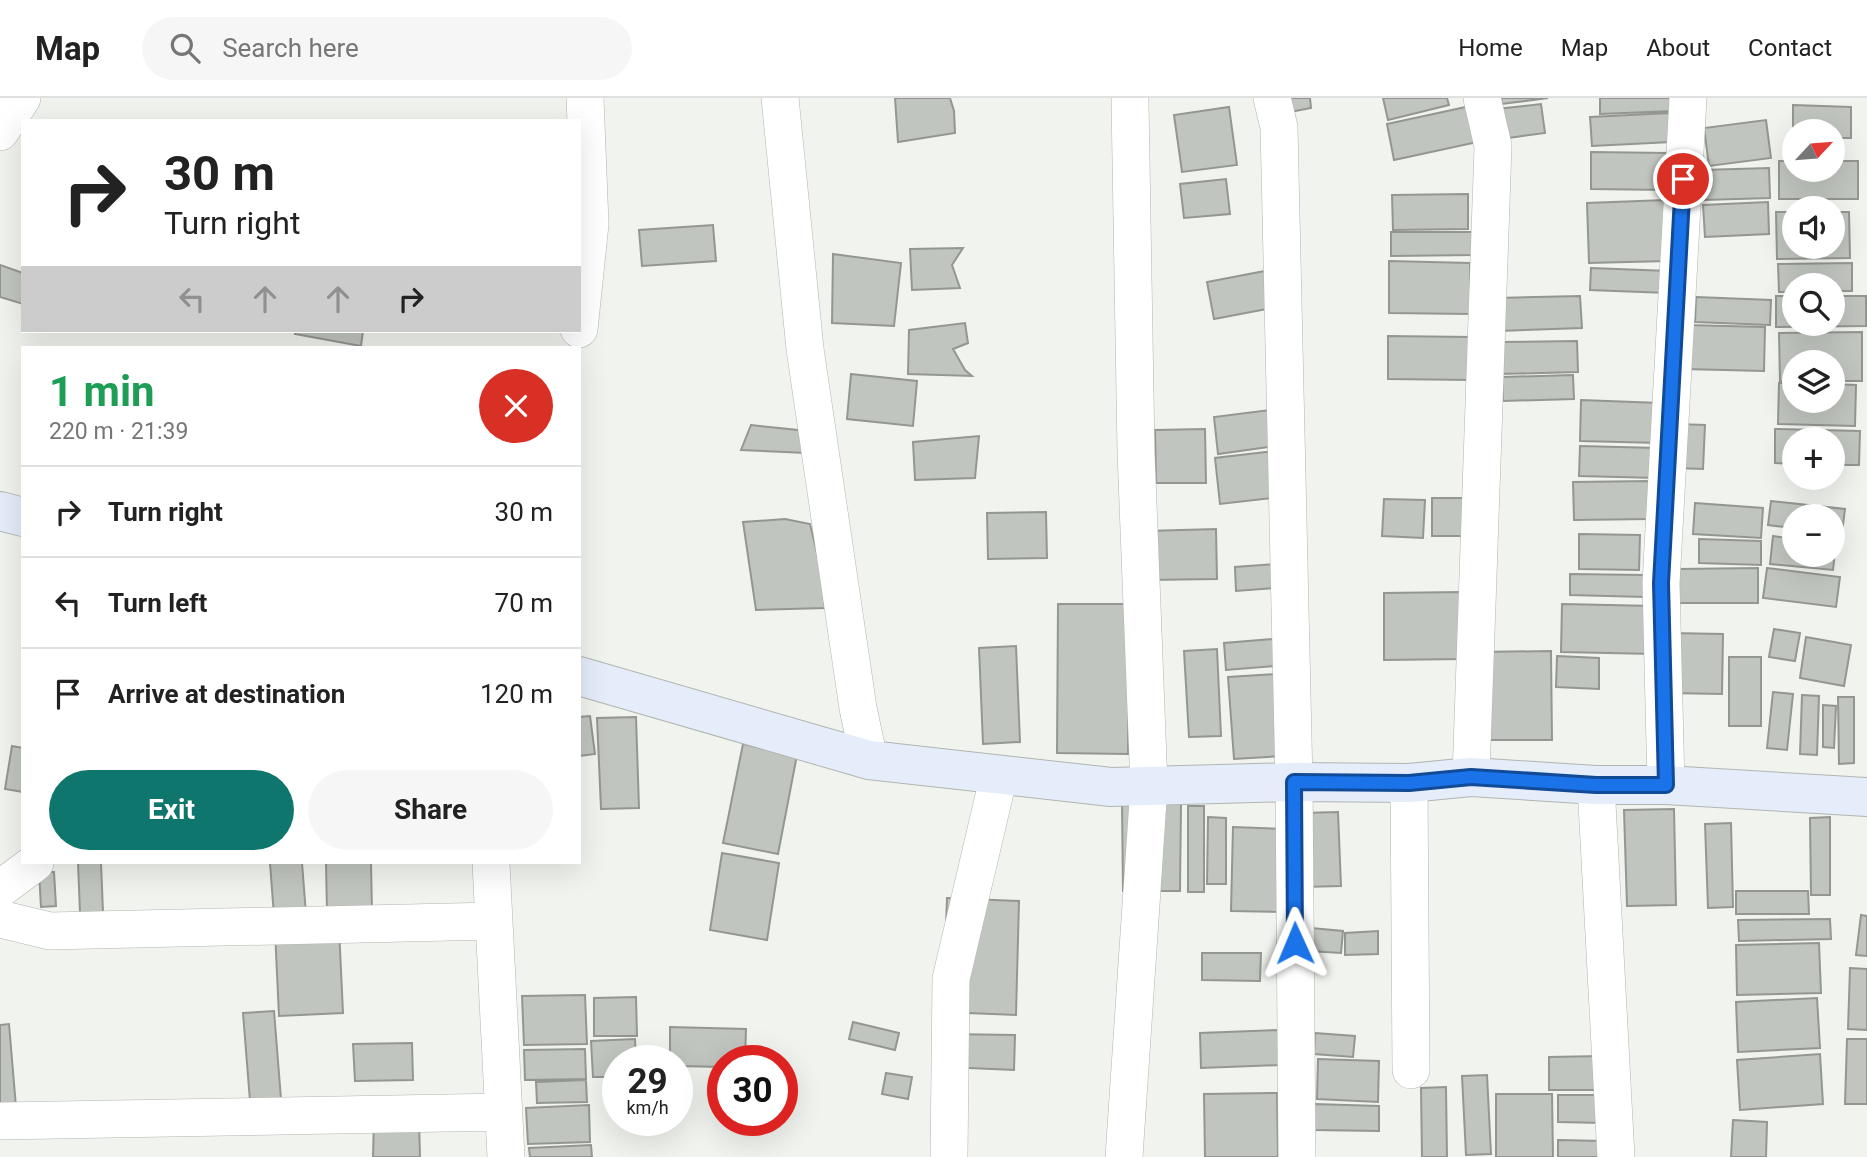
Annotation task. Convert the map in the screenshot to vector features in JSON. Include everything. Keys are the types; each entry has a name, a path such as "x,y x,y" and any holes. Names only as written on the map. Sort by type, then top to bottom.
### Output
{"street":[{"path":"0,132 22,98"},
{"path":"581,311 590,224 585,98"},
{"path":"780,98 805,349 858,708 869,760"},
{"path":"1272,98 1279,127 1294,782 1297,1157"},
{"path":"1471,777 1493,146 1482,98"},
{"path":"1666,785 1661,583 1688,98"},
{"path":"1124,1157 1149,786 1136,452 1130,102"},
{"path":"0,511 21,516"},
{"path":"581,677 869,760 1111,787 1294,782 1409,783 1471,777 1867,797"},
{"path":"949,1157 951,979 999,775"},
{"path":"1409,783 1411,1070"},
{"path":"1596,785 1616,1157"},
{"path":"0,889 34,864"},
{"path":"491,864 506,1157"},
{"path":"0,919 50,931 494,921"},
{"path":"0,1121 504,1112"}],"building":[{"path":"895,98 950,98 954,111 955,133 898,142"},
{"path":"1283,98 1310,98 1311,108 1285,113"},
{"path":"1383,98 1447,98 1449,105 1388,120"},
{"path":"1501,98 1548,98 1502,104"},
{"path":"1600,98 1673,98 1673,111 1600,114"},
{"path":"1541,104 1545,133 1501,139 1497,109"},
{"path":"1475,105 1482,141 1394,160 1387,124"},
{"path":"1793,105 1851,107 1851,138 1845,138 1845,119 1793,119"},
{"path":"1229,107 1237,165 1182,172 1174,115"},
{"path":"1670,113 1671,142 1592,146 1590,117"},
{"path":"1766,120 1771,158 1709,166 1704,128"},
{"path":"1591,152 1668,153 1668,190 1591,189"},
{"path":"1779,161 1782,161 1782,182 1845,182 1845,161 1858,161 1858,199 1845,199 1845,196 1782,196 1782,199 1779,199"},
{"path":"1769,168 1770,198 1704,200 1702,170"},
{"path":"1226,179 1230,214 1184,218 1180,184"},
{"path":"1468,194 1468,229 1393,230 1392,195"},
{"path":"1665,200 1667,261 1589,263 1587,203"},
{"path":"1768,202 1769,234 1705,237 1703,205"},
{"path":"1776,212 1782,212 1782,259 1777,259"},
{"path":"1845,212 1849,212 1850,258 1845,258"},
{"path":"713,225 716,261 642,266 639,230"},
{"path":"1391,232 1474,232 1474,255 1391,256"},
{"path":"963,248 952,265 960,288 912,290 910,249"},
{"path":"833,254 901,263 894,326 832,323"},
{"path":"1389,261 1470,263 1470,314 1389,313"},
{"path":"1852,263 1852,291 1845,291 1845,273 1782,273 1782,292 1779,292 1778,264"},
{"path":"0,265 21,272 21,303 0,297"},
{"path":"1591,268 1668,271 1667,293 1590,290"},
{"path":"1270,270 1277,307 1214,319 1207,282"},
{"path":"1580,296 1582,328 1499,331 1498,298"},
{"path":"1776,296 1782,296 1782,327 1776,327"},
{"path":"1845,296 1866,296 1866,326 1845,326"},
{"path":"1696,297 1771,300 1770,325 1695,322"},
{"path":"965,323 968,343 953,349 965,370 972,376 908,374 909,330"},
{"path":"1686,325 1765,327 1764,371 1684,369"},
{"path":"1845,332 1862,332 1862,381 1845,381 1845,350 1782,350 1780,381 1779,333 1782,333 1782,336 1845,336"},
{"path":"295,333 363,333 361,346"},
{"path":"1388,336 1472,337 1471,380 1388,379"},
{"path":"1577,341 1578,372 1500,374 1499,342"},
{"path":"851,374 917,381 913,426 847,419"},
{"path":"1573,375 1574,399 1503,401 1502,377"},
{"path":"1779,383 1782,383 1782,413 1845,413 1845,385 1856,385 1855,426 1778,424"},
{"path":"1581,400 1660,403 1659,443 1580,441"},
{"path":"1278,409 1282,445 1218,454 1214,417"},
{"path":"1676,424 1705,425 1703,469 1674,468"},
{"path":"751,425 807,431 806,453 741,450"},
{"path":"1205,429 1206,483 1156,483 1155,430"},
{"path":"1775,429 1782,429 1782,463 1775,463"},
{"path":"1845,431 1860,431 1859,465 1845,465"},
{"path":"979,436 975,478 915,480 913,442"},
{"path":"1580,446 1658,448 1657,478 1579,476"},
{"path":"1283,450 1289,496 1220,504 1215,458"},
{"path":"1649,481 1650,519 1574,520 1573,482"},
{"path":"1432,498 1463,498 1463,536 1432,536"},
{"path":"1384,499 1425,500 1423,538 1382,536"},
{"path":"1771,501 1799,504 1782,504 1782,527 1768,525"},
{"path":"1695,503 1763,508 1761,538 1693,534"},
{"path":"1046,512 1047,558 988,559 987,513"},
{"path":"785,519 810,524 820,565 825,608 756,610 743,522"},
{"path":"1216,529 1217,579 1147,580 1146,531"},
{"path":"1579,534 1640,535 1639,570 1579,569"},
{"path":"1773,536 1782,537 1782,565 1770,564"},
{"path":"1699,539 1761,541 1761,565 1699,563"},
{"path":"1274,564 1276,588 1236,591 1235,567"},
{"path":"1802,567 1833,567 1833,570"},
{"path":"1758,568 1758,603 1677,603 1677,569"},
{"path":"1767,568 1840,577 1836,607 1763,598"},
{"path":"1570,574 1645,575 1645,597 1570,595"},
{"path":"1461,592 1462,659 1384,660 1384,593"},
{"path":"1058,604 1129,604 1128,754 1057,753"},
{"path":"1562,604 1654,606 1654,654 1561,652"},
{"path":"1774,629 1800,633 1795,661 1769,657"},
{"path":"1670,633 1723,634 1722,694 1669,693"},
{"path":"1806,637 1851,645 1844,686 1800,678"},
{"path":"1273,639 1275,666 1226,670 1224,643"},
{"path":"1016,646 1020,742 983,744 979,648"},
{"path":"1217,649 1221,736 1189,737 1184,651"},
{"path":"1551,651 1552,740 1481,740 1480,652"},
{"path":"1557,656 1599,658 1599,689 1556,687"},
{"path":"1729,657 1761,657 1761,726 1729,726"},
{"path":"1277,674 1283,756 1234,759 1228,677"},
{"path":"1773,692 1793,694 1787,750 1767,748"},
{"path":"1802,695 1819,696 1817,755 1800,754"},
{"path":"1838,697 1854,697 1854,763 1839,764"},
{"path":"1823,705 1836,706 1834,748 1823,747"},
{"path":"590,716 595,754 581,756 581,717"},
{"path":"636,717 639,808 601,809 597,718"},
{"path":"743,744 797,755 778,854 723,843"},
{"path":"12,746 21,748 21,792 5,789"},
{"path":"1122,803 1145,803 1146,891 1123,891"},
{"path":"1152,803 1181,803 1180,891 1151,891"},
{"path":"1188,806 1204,806 1204,892 1188,892"},
{"path":"1674,809 1676,905 1627,906 1624,810"},
{"path":"1338,812 1341,886 1303,887 1301,813"},
{"path":"1208,817 1226,818 1226,884 1207,884"},
{"path":"1830,817 1830,895 1811,895 1810,818"},
{"path":"1731,823 1733,907 1708,908 1705,824"},
{"path":"1233,827 1284,829 1281,912 1231,911"},
{"path":"722,853 779,863 767,940 710,930"},
{"path":"78,864 101,864 103,912 80,913"},
{"path":"270,864 302,864 306,914 274,916"},
{"path":"326,864 371,864 372,911 327,912"},
{"path":"39,872 54,872 56,906 41,907"},
{"path":"1736,891 1808,891 1809,914 1736,914"},
{"path":"947,898 1019,901 1016,1015 943,1012"},
{"path":"1861,915 1867,916 1867,956 1856,955"},
{"path":"1830,919 1831,939 1739,941 1738,920"},
{"path":"339,928 343,1013 279,1016 275,931"},
{"path":"1311,928 1343,931 1341,953 1309,951"},
{"path":"1378,931 1378,954 1345,955 1345,933"},
{"path":"1819,943 1821,993 1737,995 1736,945"},
{"path":"1202,953 1261,953 1260,981 1202,980"},
{"path":"1850,968 1867,969 1867,1030 1848,1029"},
{"path":"585,995 587,1044 524,1045 522,996"},
{"path":"636,997 637,1036 594,1036 594,998"},
{"path":"1817,998 1820,1048 1738,1052 1736,1002"},
{"path":"274,1011 281,1099 250,1101 243,1013"},
{"path":"853,1022 899,1033 895,1050 849,1039"},
{"path":"9,1024 16,1107 0,1108 0,1025"},
{"path":"670,1027 746,1029 745,1045 707,1045 707,1067 693,1066 693,1045 670,1045"},
{"path":"1278,1030 1280,1065 1201,1068 1200,1033"},
{"path":"1315,1033 1355,1036 1353,1057 1314,1054"},
{"path":"947,1034 1015,1035 1014,1070 946,1067"},
{"path":"635,1039 635,1045 602,1045 602,1077 593,1077 591,1041"},
{"path":"1847,1039 1867,1039 1867,1104 1845,1104"},
{"path":"412,1043 413,1080 355,1081 353,1044"},
{"path":"585,1049 586,1079 525,1080 524,1050"},
{"path":"1820,1054 1823,1104 1740,1110 1737,1060"},
{"path":"1602,1056 1602,1090 1549,1090 1549,1057"},
{"path":"1318,1059 1379,1061 1378,1102 1317,1099"},
{"path":"886,1073 912,1077 908,1099 882,1094"},
{"path":"1487,1075 1491,1154 1466,1155 1462,1076"},
{"path":"586,1080 587,1102 537,1103 536,1082"},
{"path":"1446,1087 1447,1157 1422,1157 1421,1088"},
{"path":"1277,1093 1278,1157 1205,1157 1204,1094"},
{"path":"1496,1094 1552,1094 1553,1157 1496,1157"},
{"path":"1558,1095 1604,1095 1604,1123 1558,1122"},
{"path":"1314,1104 1379,1106 1379,1131 1314,1130"},
{"path":"589,1105 590,1142 528,1144 526,1108"},
{"path":"374,1118 419,1118 420,1157 373,1157"},
{"path":"1733,1120 1767,1122 1766,1157 1731,1157"},
{"path":"1558,1140 1604,1141 1604,1157 1558,1157"},
{"path":"591,1145 592,1157 530,1157 529,1148"}],"route":[{"path":"1295,943 1294,782 1409,783 1471,777 1596,785 1666,785 1661,583 1683,179"}]}
